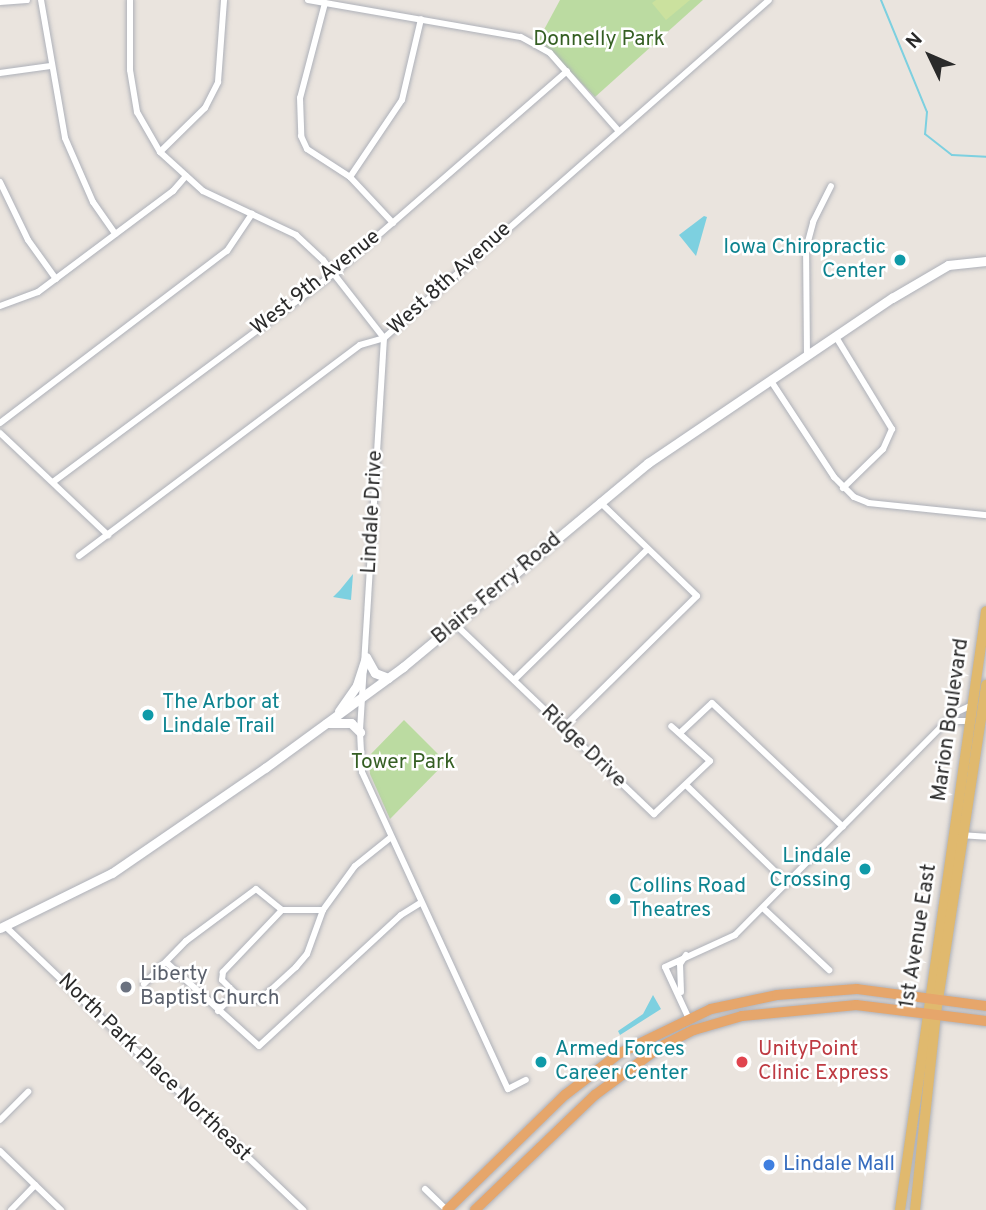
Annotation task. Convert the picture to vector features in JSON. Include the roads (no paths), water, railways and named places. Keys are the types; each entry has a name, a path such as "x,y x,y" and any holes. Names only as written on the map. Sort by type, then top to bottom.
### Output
{"highway":[{"path":"447,1210 565,1095 620,1053 690,1019 742,1001 812,991 857,989 934,997 986,1006"},
{"path":"475,1210 595,1095 638,1061 694,1030 742,1016 856,1005 986,1021"}],"main road":[{"name":"Blairs Ferry Road","path":"4,926 112,873 331,720 456,625 648,463 923,277 948,265 986,261"},
{"name":"Marion Boulevard","path":"960,835 978,704 986,611"},
{"path":"366,656 375,673 388,678"},
{"path":"360,732 351,723 331,720 357,685 366,656"},
{"name":"Marion Boulevard","path":"960,835 971,721 986,685"},
{"name":"1st Avenue East","path":"900,1210 960,835"},
{"name":"1st Avenue East","path":"915,1210 931,1013"}],"street":[{"path":"0,2 27,0"},
{"path":"41,0 57,110 77,170 115,234"},
{"path":"130,0 130,70 137,112 160,152 186,176 226,204 296,236 332,272 384,338"},
{"path":"160,152 205,108 218,82 225,0"},
{"path":"308,0 521,37 550,53 618,130"},
{"name":"West 8th Avenue","path":"79,556 360,345 384,338 769,0"},
{"path":"325,3 300,98 301,136 307,149 350,177 393,223"},
{"path":"350,177 402,100 421,19"},
{"path":"0,74 51,66"},
{"name":"West 9th Avenue","path":"53,482 332,272 393,223 567,71"},
{"path":"0,306 38,292 186,176"},
{"path":"0,182 28,240 56,279"},
{"path":"807,357 806,249 813,222 831,187"},
{"path":"0,423 228,251 252,214"},
{"name":"Lindale Drive","path":"384,338 360,732 366,785 508,1089 526,1080"},
{"path":"836,338 892,429 883,449 843,488"},
{"path":"771,381 843,488 869,503 986,515"},
{"path":"0,433 108,535"},
{"path":"563,728 697,596 600,502"},
{"path":"514,680 648,549"},
{"name":"Ridge Drive","path":"456,625 654,814 710,761 681,732"},
{"path":"690,1019 665,967 687,954 722,944 763,908 943,726 978,704"},
{"path":"671,726 681,732 708,705 715,705 843,827"},
{"path":"943,726 956,718 971,721"},
{"path":"686,785 788,883"},
{"path":"960,835 986,837"},
{"path":"282,910 227,964 222,980 235,993 250,1002 260,1000 307,954 323,910 355,866 390,838"},
{"path":"144,984 199,930 256,889 282,910 323,910"},
{"path":"166,962 253,1045 266,1043 401,915 420,903"},
{"path":"763,908 829,970"},
{"name":"North Park Place Northeast","path":"4,926 303,1210"},
{"path":"680,994 680,964 687,954"},
{"path":"218,1011 235,993"},
{"path":"0,1120 27,1091"},
{"path":"0,1151 61,1210"},
{"path":"10,1210 35,1185"},
{"path":"425,1189 447,1210"}],"water":[{"path":"704,216 707,217 696,256 679,235"},
{"path":"353,574 351,600 333,597 340,590"},
{"path":"653,995 661,1009 620,1035 618,1031 643,1014"}],"waterway":[{"path":"881,0 927,112 925,134 952,155 986,157"}],"place":[{"name":"Iowa Chiropractic Center","path":"900,260"},
{"name":"The Arbor at Lindale Trail","path":"148,715"},
{"name":"Lindale Crossing","path":"865,869"},
{"name":"Collins Road Theatres","path":"615,899"},
{"name":"Liberty Baptist Church","path":"126,987"},
{"name":"Armed Forces Career Center","path":"541,1062"},
{"name":"UnityPoint Clinic Express","path":"742,1062"},
{"name":"Lindale Mall","path":"769,1165"}],"park label":[{"name":"Donnelly Park","path":"599,40"},
{"name":"Tower Park","path":"403,763"}]}
